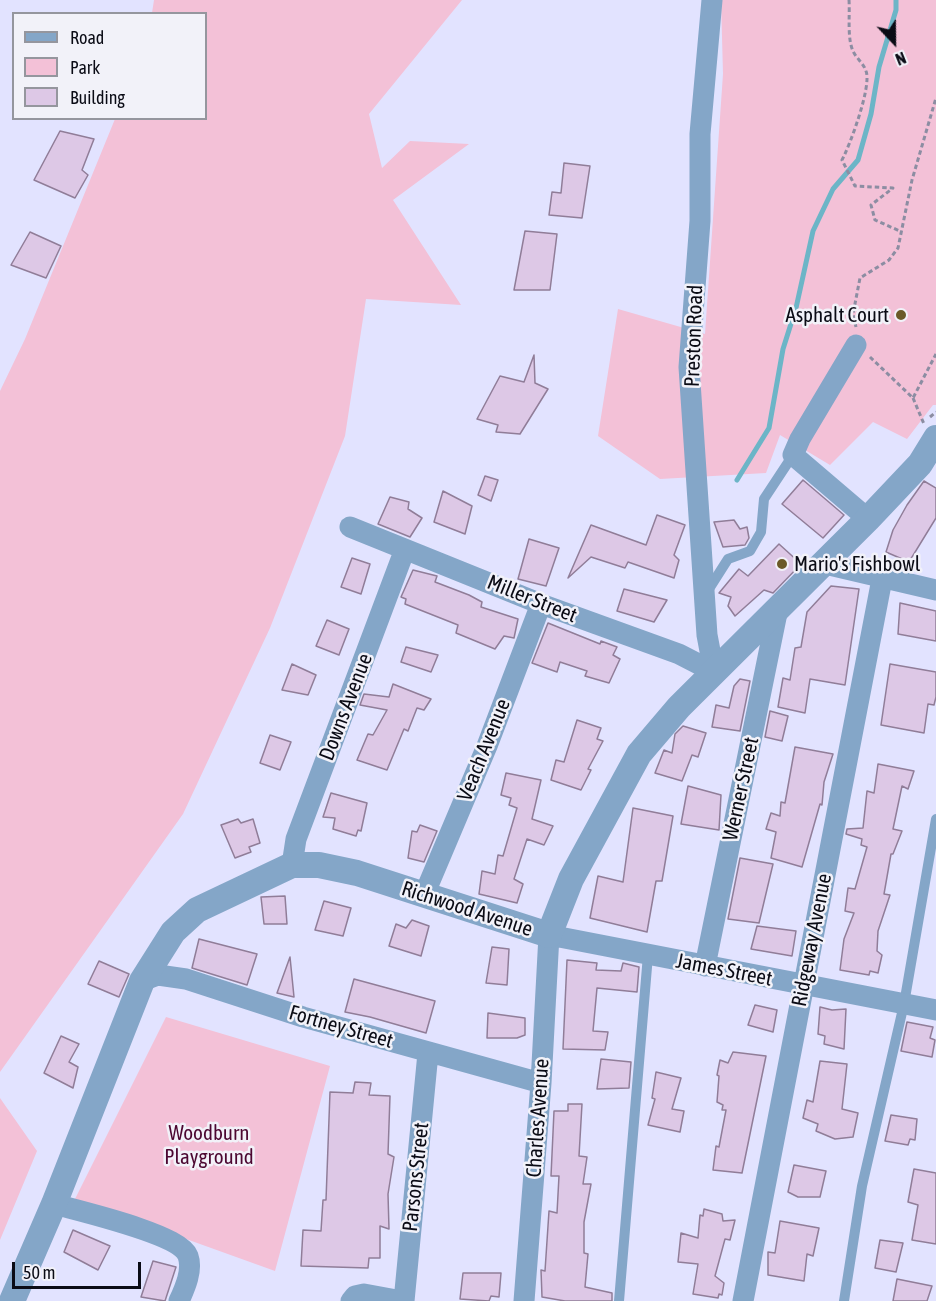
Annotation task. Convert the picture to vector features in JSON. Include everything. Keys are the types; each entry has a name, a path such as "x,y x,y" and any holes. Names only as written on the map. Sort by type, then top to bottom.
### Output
{"street":[{"name":"Preston Road","path":"712,0 700,134 700,221 689,367 705,596 714,672"},
{"path":"856,345 800,439 793,456 868,519"},
{"name":"Richwood Avenue","path":"12,1301 54,1204 142,981 173,932 198,910 292,866 319,865 357,873 549,935 571,879 639,754 714,672 777,613 920,464 930,432"},
{"name":"Miller Street","path":"350,527 541,604 678,654 714,672"},
{"name":"Downs Avenue","path":"292,866 296,839 405,549"},
{"path":"825,564 936,590"},
{"name":"Ridgeway Avenue","path":"743,1301 882,579"},
{"name":"Veach Avenue","path":"424,895 487,746 541,604"},
{"name":"Werner Street","path":"705,966 777,613"},
{"name":"James Street","path":"549,935 802,986 936,1010"},
{"name":"Charles Avenue","path":"524,1301 541,1083 549,935"},
{"name":"Fortney Street","path":"142,981 158,975 186,979 429,1053 541,1083"},
{"name":"Parsons Street","path":"403,1301 429,1053"},
{"path":"54,1204 130,1225 178,1244 188,1255 189,1273 179,1301"},
{"path":"351,1301 355,1296 364,1294 403,1301"}],"lane":[{"path":"705,596 728,559 750,551 761,532 764,499 793,456"},
{"path":"844,1301 862,1186 904,1004 936,819"},
{"path":"619,1301 648,955"}],"path":[{"path":"849,0 852,49 867,72 867,81 862,112 854,125 851,144 842,160 855,186 893,188 871,205 875,220 902,232"},
{"path":"930,432 913,398 856,345 853,314 860,278 889,260 898,248 912,180 936,98"},
{"path":"913,398 936,354"}],"green space":[{"path":"154,0 462,0 369,114 382,168 410,141 469,144 393,200 461,305 366,299 345,436 270,628 183,814 0,1072 0,391 25,339 115,120 207,120 207,12 152,12"},
{"path":"721,0 936,0 936,405 933,405 907,439 873,422 830,465 780,435 766,473 660,479 598,436 618,309 705,334 723,74"},
{"name":"Woodburn Playground","path":"166,1017 330,1066 275,1271 75,1199"},
{"path":"0,1098 37,1151 0,1240"}],"building":[{"path":"60,131 94,139 82,170 88,175 75,198 34,180"},
{"path":"564,163 590,166 582,218 549,215 552,192 561,193"},
{"path":"525,231 557,234 550,290 514,290"},
{"path":"30,232 61,246 46,278 11,265"},
{"path":"534,355 535,383 548,389 520,434 496,432 498,425 477,419 500,376 524,382"},
{"path":"485,476 498,480 491,501 478,495"},
{"path":"803,480 844,515 823,538 782,504"},
{"path":"924,481 936,488 936,518 909,562 886,552 893,530"},
{"path":"443,491 472,506 465,534 434,522"},
{"path":"390,497 409,502 408,509 422,518 410,537 378,524"},
{"path":"657,515 685,525 674,555 679,560 674,578 628,562 625,568 591,557 568,578 591,525 646,545"},
{"path":"734,520 740,529 747,527 749,538 745,545 723,547 714,522"},
{"path":"529,539 559,548 546,586 518,579"},
{"path":"779,544 801,564 773,593 764,590 735,616 728,606 731,597 719,593 739,569 748,576"},
{"path":"352,558 370,564 361,594 341,587"},
{"path":"413,570 437,576 435,582 482,602 481,607 518,619 514,638 504,636 495,649 456,633 458,625 405,604 406,599 401,597"},
{"path":"831,586 859,589 845,685 810,679 805,713 778,707 783,678 790,680 795,648 801,647 807,612"},
{"path":"624,589 667,600 654,622 617,611"},
{"path":"900,603 936,611 936,641 898,634"},
{"path":"327,620 349,629 339,655 316,646"},
{"path":"548,623 600,644 601,641 617,647 613,655 620,659 609,683 585,676 587,671 560,662 557,672 532,663"},
{"path":"406,647 438,655 431,672 401,662"},
{"path":"292,664 316,675 308,695 282,690"},
{"path":"890,664 936,672 936,697 934,705 928,704 924,733 881,725"},
{"path":"740,679 750,681 740,731 712,727 716,705 729,708 734,686"},
{"path":"393,684 431,699 424,710 417,708 408,731 404,729 387,770 357,760 368,734 373,735 387,710 360,705 364,694 389,697"},
{"path":"770,711 788,716 782,741 765,737"},
{"path":"577,720 601,728 597,739 603,741 588,769 591,770 581,790 551,780 556,760 564,762"},
{"path":"683,726 706,733 698,757 692,755 682,781 655,773 664,750 672,753 675,734"},
{"path":"270,735 291,742 280,770 260,763"},
{"path":"795,747 833,754 824,782 822,805 820,804 802,867 771,858 776,832 766,829 771,813 780,816 781,802 785,803"},
{"path":"878,764 914,771 908,789 902,786 893,829 902,831 893,854 891,854 884,894 890,895 878,931 877,951 882,955 878,973 870,971 869,975 840,970 844,939 854,913 845,911 848,888 855,889 867,847 861,845 862,839 846,834 847,829 863,828 867,791 874,793"},
{"path":"506,773 541,780 532,819 553,826 544,845 527,839 514,879 523,884 517,903 479,894 482,871 495,874 498,855 503,856 517,808 509,805 511,798 501,795"},
{"path":"688,786 721,795 719,830 681,824"},
{"path":"331,793 367,803 361,831 358,830 356,836 333,829 335,818 323,817"},
{"path":"633,808 673,816 662,881 656,881 647,932 590,918 598,876 623,882"},
{"path":"238,819 241,823 253,819 260,843 249,847 251,852 235,858 221,825"},
{"path":"420,825 437,831 424,862 408,858 412,831 417,832"},
{"path":"740,858 773,864 759,923 728,919"},
{"path":"285,896 287,924 264,924 261,897"},
{"path":"324,901 351,908 343,936 315,930"},
{"path":"412,920 429,926 421,956 389,946 396,924 406,928"},
{"path":"757,926 796,931 792,956 751,949"},
{"path":"199,939 257,954 247,985 192,968"},
{"path":"492,947 509,949 507,985 486,983"},
{"path":"290,957 294,997 277,993"},
{"path":"567,960 597,963 596,970 621,971 623,963 639,967 637,992 597,988 593,1031 608,1032 605,1050 563,1049"},
{"path":"99,961 129,974 119,997 88,984"},
{"path":"354,979 435,1001 426,1033 345,1012"},
{"path":"755,1005 777,1010 773,1032 748,1025"},
{"path":"820,1007 832,1010 846,1009 844,1049 824,1044 825,1036 818,1034"},
{"path":"488,1013 525,1018 525,1035 517,1038 487,1038"},
{"path":"907,1022 933,1027 930,1038 935,1040 932,1057 901,1051"},
{"path":"61,1036 79,1044 69,1062 78,1067 73,1088 44,1073"},
{"path":"733,1052 766,1056 742,1173 713,1170 716,1146 719,1147 726,1110 722,1110 723,1105 717,1102 719,1076 717,1075 720,1060 728,1063"},
{"path":"601,1059 631,1062 629,1088 597,1089"},
{"path":"820,1061 847,1064 842,1109 858,1113 853,1137 835,1139 816,1131 818,1124 803,1118 807,1100 813,1102"},
{"path":"656,1072 681,1078 672,1109 684,1111 680,1132 648,1125 655,1099 652,1098"},
{"path":"355,1082 371,1083 369,1095 390,1096 388,1154 394,1157 388,1194 389,1229 380,1226 380,1258 369,1258 368,1268 301,1266 303,1230 321,1231 323,1200 326,1200 330,1092 353,1093"},
{"path":"568,1104 582,1104 579,1156 587,1157 583,1184 591,1184 584,1222 584,1253 588,1254 585,1287 612,1293 612,1301 565,1301 542,1297 541,1270 545,1271 549,1211 557,1213 559,1176 551,1176 554,1111 568,1111"},
{"path":"891,1115 917,1119 915,1140 910,1139 908,1145 885,1141"},
{"path":"794,1165 826,1171 820,1197 798,1197 788,1192"},
{"path":"914,1169 936,1173 936,1244 912,1240 918,1205 908,1202"},
{"path":"704,1209 722,1214 723,1221 735,1220 730,1240 725,1239 715,1276 724,1283 722,1295 719,1294 718,1298 693,1294 698,1264 678,1262 681,1233 698,1238 700,1215 703,1216"},
{"path":"780,1221 819,1228 813,1256 807,1254 804,1281 768,1275 768,1252 775,1253"},
{"path":"73,1230 110,1246 98,1270 64,1252"},
{"path":"880,1240 903,1243 896,1272 875,1268"},
{"path":"153,1261 176,1267 165,1301 141,1297"},
{"path":"463,1273 501,1273 499,1297 491,1296 489,1301 460,1299"},
{"path":"897,1279 932,1286 927,1301 893,1301"}],"waterway":[{"path":"737,480 769,428 783,349 796,308 813,231 833,189 858,160 871,114 879,67 896,10 896,0"}],"place":[{"name":"Asphalt Court","path":"901,315"},
{"name":"Mario's Fishbowl","path":"782,564"}]}
